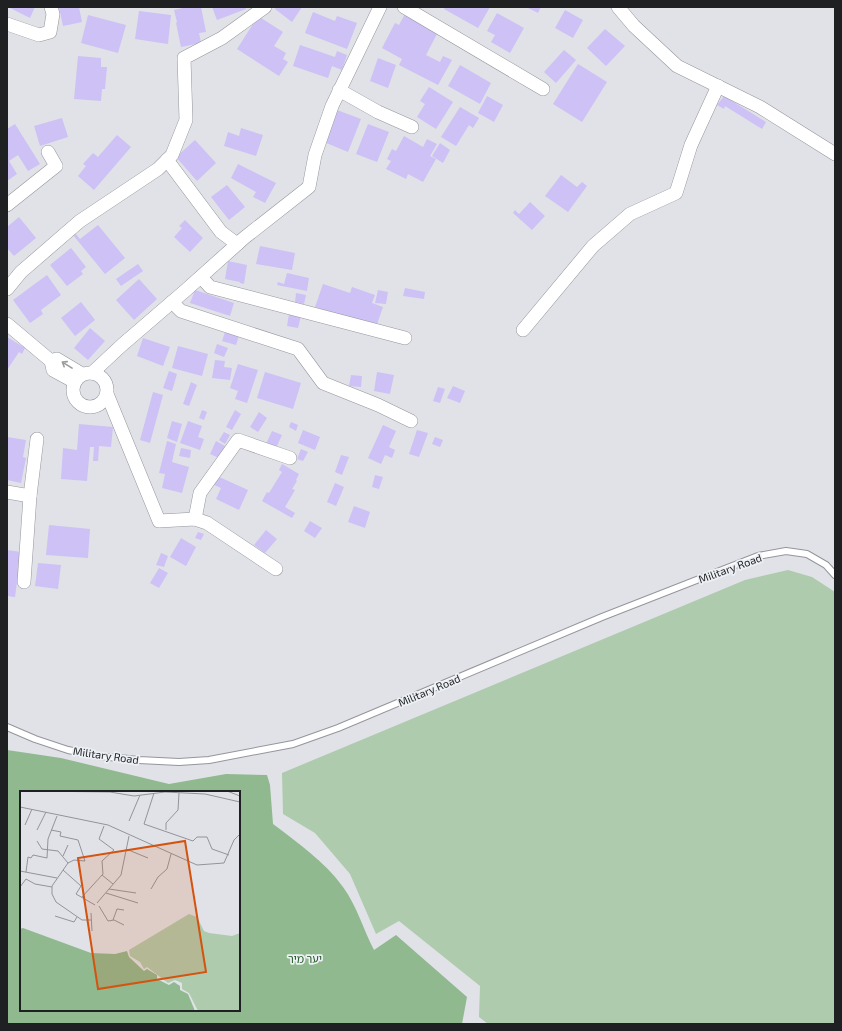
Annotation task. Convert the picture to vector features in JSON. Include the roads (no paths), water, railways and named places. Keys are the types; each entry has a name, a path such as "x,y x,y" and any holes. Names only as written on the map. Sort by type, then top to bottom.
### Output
{"street":[{"path":"7,24 38,34 50,32 53,14 51,7"},
{"path":"7,289 21,272 80,221 158,169 172,155 186,120 184,58 222,38 265,7"},
{"path":"122,345 109,370 104,399 95,406 84,405 79,402 73,393 73,387 83,376 122,345 237,244 309,187 315,155 332,106 380,7"},
{"path":"404,7 543,89"},
{"path":"618,7 634,26 677,66 760,108 835,154"},
{"path":"523,330 593,246 630,214 676,193 691,145 718,86"},
{"path":"340,90 378,112 412,127"},
{"path":"7,205 56,166 48,152"},
{"path":"167,160 221,232 237,244"},
{"path":"201,277 210,287 406,338"},
{"path":"172,302 182,311 298,350 323,382 378,405 411,421"},
{"path":"7,324 50,361 53,370 83,376 98,374 102,378 159,521 195,520 207,523 276,569"},
{"path":"24,582 30,496 37,439"},
{"path":"195,520 200,493 238,440 290,458"},
{"path":"7,492 30,496"}],"lane":[{"name":"Military Road","path":"7,727 35,739 68,750 98,756 179,762 209,760 294,744 338,728 602,618 758,556 786,551 807,554 826,565 835,575"}],"park label":[{"name":"יער מיר","path":"305,958"}]}
